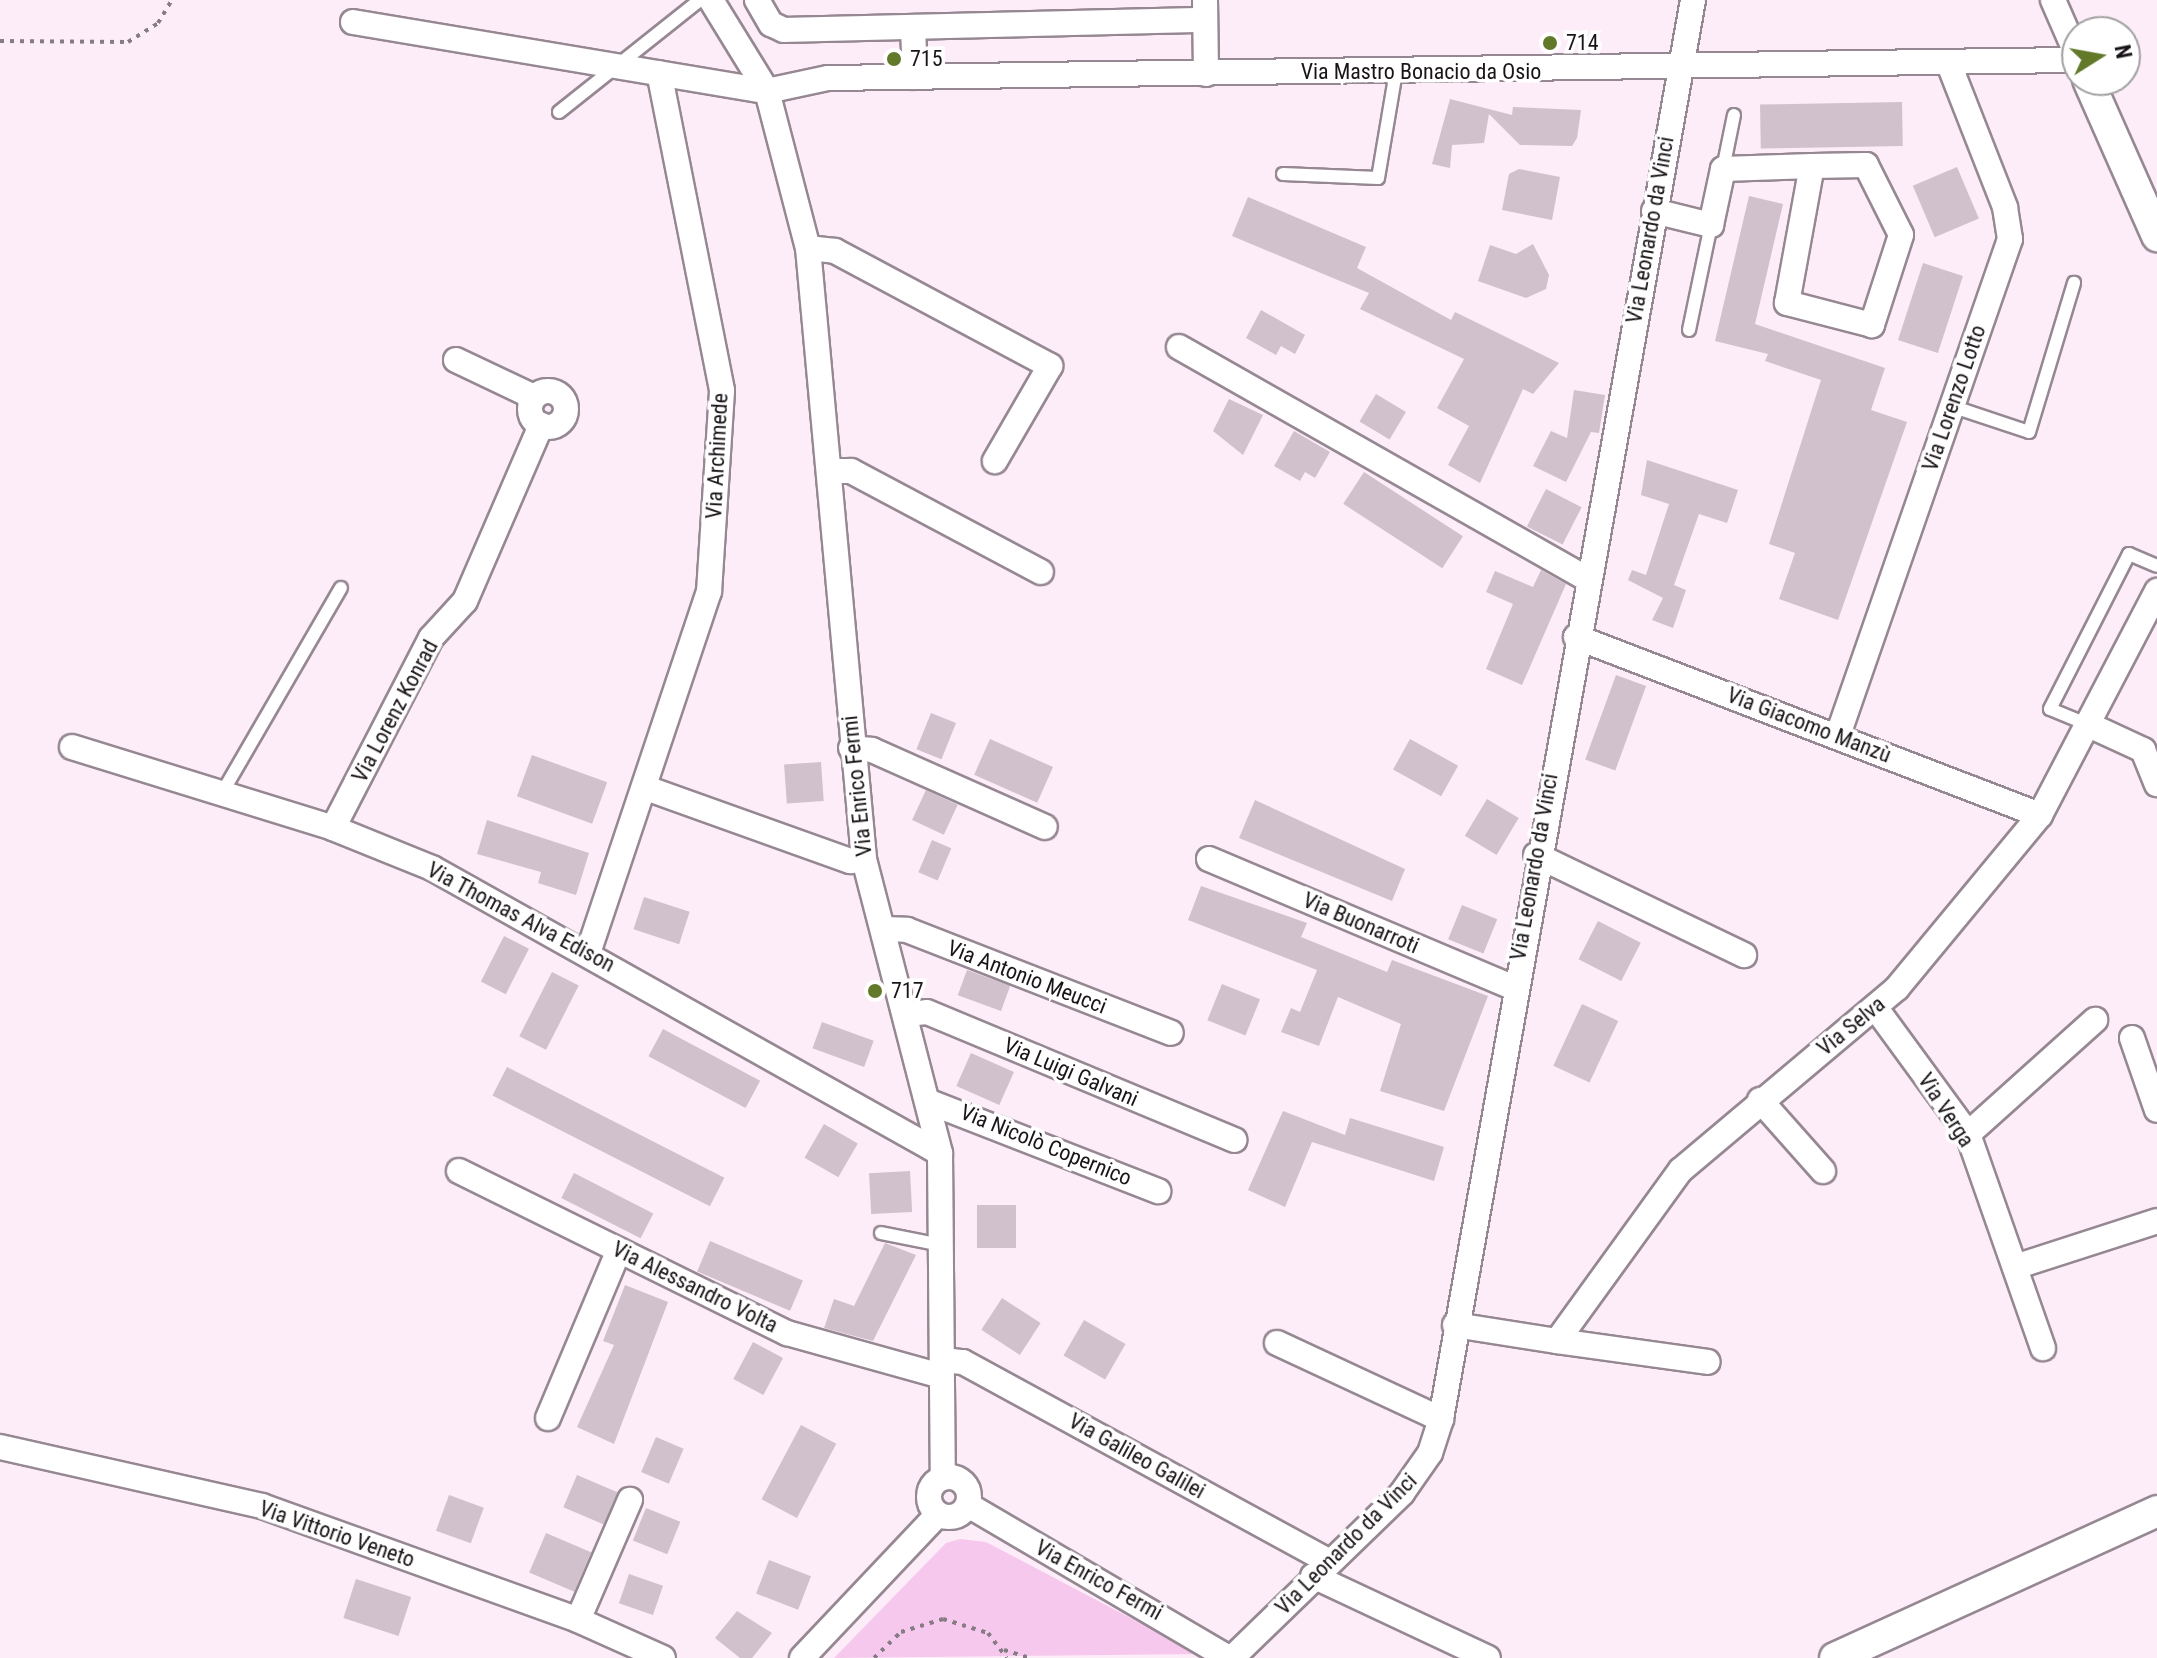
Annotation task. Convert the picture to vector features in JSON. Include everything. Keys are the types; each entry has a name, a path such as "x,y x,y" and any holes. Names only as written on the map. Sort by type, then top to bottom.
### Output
{"street":[{"name":"Via Enrico Fermi","path":"711,0 767,91 808,248 831,471 851,748 864,859 932,1103 940,1153 943,1478"},
{"path":"757,0 771,24 784,30 913,27 1054,12 1205,10 1206,74"},
{"name":"Via Leonardo da Vinci","path":"1231,1658 1418,1475 1441,1419 1512,987 1693,0"},
{"path":"2053,0 2061,19"},
{"path":"353,22 767,91"},
{"path":"913,27 915,77"},
{"name":"Via Mastro Bonacio da Osio","path":"767,91 828,78 1679,70 2061,59"},
{"name":"Via Lorenzo Lotto","path":"1838,735 1951,406 2010,222 1949,64"},
{"name":"Via Archimede","path":"589,950 646,788 709,592 722,416 659,73"},
{"path":"2095,96 2157,236"},
{"path":"1654,211 1711,225 1723,169 1812,166 1866,165 1901,235 1872,325 1787,303 1812,166"},
{"path":"808,248 835,251 1050,366 995,461"},
{"path":"1179,347 1587,579"},
{"name":"Via Lorenz Konrad","path":"333,828 431,638 465,601 541,425 531,414 534,397 456,360"},
{"path":"831,471 851,471 1041,572"},
{"name":"Via Selva","path":"1557,1341 1681,1170 1760,1100 1875,1007 1938,944 2040,815 2157,591"},
{"name":"Via Giacomo Manzù","path":"1576,637 2040,815"},
{"path":"2089,725 2143,750 2157,784"},
{"name":"Via Thomas Alva Edison","path":"72,747 333,828 432,868 589,950 940,1153"},
{"path":"851,748 872,750 1045,827"},
{"path":"646,788 850,861 864,859"},
{"path":"1536,855 1744,955"},
{"name":"Via Buonarroti","path":"1209,859 1512,987"},
{"name":"Via Antonio Meucci","path":"883,929 907,930 1171,1033"},
{"name":"Via Verga","path":"1875,1007 1968,1134 2043,1348"},
{"name":"Via Luigi Galvani","path":"906,1014 927,1012 1234,1140"},
{"path":"1968,1134 2095,1020"},
{"path":"2132,1038 2157,1110"},
{"path":"1760,1100 1823,1171"},
{"name":"Via Nicolò Copernico","path":"932,1103 1158,1191"},
{"name":"Via Alessandro Volta","path":"459,1171 787,1333 942,1368"},
{"path":"2015,1267 2157,1221"},
{"path":"548,1418 619,1250"},
{"path":"1455,1325 1708,1362"},
{"path":"1277,1343 1441,1419"},
{"name":"Via Galileo Galilei","path":"942,1368 963,1362 1320,1568 1488,1658"},
{"name":"Via Vittorio Veneto","path":"0,1447 262,1506 578,1620 663,1658"},
{"path":"943,1478 961,1481 968,1505 953,1517 938,1514 931,1490 943,1478"},
{"path":"578,1620 630,1500"},
{"name":"Via Enrico Fermi","path":"968,1505 1231,1658"},
{"path":"1835,1658 2157,1511"},
{"path":"802,1658 938,1514"}],"lane":[{"path":"559,112 700,0"},
{"path":"1283,174 1378,178 1396,72"},
{"path":"1723,169 1734,115"},
{"path":"1689,330 1711,225"},
{"path":"1951,406 2029,432 2074,283"},
{"path":"2089,725 2050,709 2129,554 2157,566"},
{"path":"222,793 341,588"},
{"path":"881,1233 941,1245"}],"path":[{"path":"0,41 128,42 158,23 172,0"},
{"path":"874,1658 901,1632 943,1619 973,1625 1002,1648 1030,1658"},
{"path":"1002,1648 1007,1658"}],"shaded area":[{"path":"960,1539 986,1542 1199,1654 834,1658 946,1543"}],"building":[{"path":"1450,99 1512,115 1513,107 1581,110 1577,138 1572,146 1520,145 1489,114 1484,143 1452,145 1450,168 1432,164"},
{"path":"1902,102 1903,146 1761,148 1760,104"},
{"path":"1957,167 1979,219 1935,237 1913,186"},
{"path":"1519,169 1560,177 1552,220 1502,210 1509,174"},
{"path":"1749,196 1783,204 1755,324 1885,368 1871,410 1907,422 1838,620 1779,599 1795,553 1769,544 1821,380 1765,361 1768,354 1715,341"},
{"path":"1248,197 1366,247 1357,268 1451,320 1455,312 1559,363 1533,394 1523,389 1480,483 1448,465 1469,426 1437,408 1464,359 1360,309 1369,293 1232,236"},
{"path":"1533,244 1549,275 1546,289 1526,298 1478,281 1490,245 1516,254"},
{"path":"1923,263 1963,276 1938,353 1898,340"},
{"path":"1261,310 1305,335 1295,354 1281,346 1276,355 1246,338"},
{"path":"1574,390 1605,395 1599,433 1591,432 1566,482 1533,466 1551,431 1567,438"},
{"path":"1376,394 1406,412 1390,439 1360,421"},
{"path":"1229,399 1263,415 1243,455 1213,431"},
{"path":"1294,431 1330,452 1315,478 1305,472 1300,481 1274,466"},
{"path":"1647,460 1738,490 1727,523 1699,514 1674,585 1686,590 1673,628 1652,620 1663,598 1628,580 1632,570 1646,575 1669,504 1641,495"},
{"path":"1364,472 1463,536 1442,568 1343,504"},
{"path":"1546,489 1582,507 1563,545 1527,526"},
{"path":"1541,570 1566,584 1522,685 1486,669 1513,604 1486,592 1495,571 1533,587"},
{"path":"1616,675 1646,686 1615,771 1585,760"},
{"path":"931,713 956,723 941,759 916,749"},
{"path":"990,739 1053,767 1037,803 974,775"},
{"path":"1410,739 1458,766 1441,796 1393,770"},
{"path":"532,755 607,782 592,824 517,796"},
{"path":"821,762 824,801 787,803 784,765"},
{"path":"926,790 958,805 944,835 912,820"},
{"path":"1487,799 1519,818 1497,855 1465,836"},
{"path":"1255,800 1405,869 1392,901 1239,838"},
{"path":"487,820 589,853 576,895 538,883 541,872 477,854"},
{"path":"932,840 951,848 938,880 918,872"},
{"path":"1201,886 1307,923 1301,937 1387,972 1392,960 1488,996 1444,1111 1380,1091 1401,1024 1338,997 1319,1046 1281,1032 1291,1008 1300,1012 1317,970 1188,920"},
{"path":"644,897 690,912 679,944 633,929"},
{"path":"1462,905 1497,919 1483,954 1448,939"},
{"path":"1598,921 1641,943 1621,981 1578,959"},
{"path":"504,936 529,949 506,994 481,981"},
{"path":"967,970 1010,986 1001,1011 958,995"},
{"path":"552,972 579,986 546,1050 519,1036"},
{"path":"1222,984 1260,999 1245,1036 1207,1020"},
{"path":"1582,1004 1618,1021 1590,1083 1553,1066"},
{"path":"822,1022 874,1041 864,1067 812,1048"},
{"path":"663,1029 760,1081 746,1108 648,1056"},
{"path":"971,1053 1014,1072 999,1105 956,1086"},
{"path":"507,1067 724,1178 710,1206 492,1096"},
{"path":"1283,1111 1345,1135 1350,1118 1444,1147 1434,1181 1312,1142 1285,1207 1248,1190"},
{"path":"824,1124 858,1144 838,1177 804,1158"},
{"path":"910,1171 912,1212 871,1214 869,1173"},
{"path":"574,1173 653,1213 641,1238 561,1198"},
{"path":"977,1205 1016,1205 1016,1248 977,1248"},
{"path":"710,1241 803,1280 790,1311 697,1271"},
{"path":"885,1243 916,1255 873,1341 824,1328 834,1299 854,1306"},
{"path":"625,1285 668,1302 614,1444 577,1427 614,1345 603,1341"},
{"path":"1002,1298 1041,1323 1020,1355 981,1330"},
{"path":"1084,1320 1126,1344 1105,1380 1064,1356"},
{"path":"753,1342 783,1358 763,1395 733,1379"},
{"path":"801,1425 836,1444 797,1518 762,1499"},
{"path":"656,1437 684,1449 669,1484 641,1472"},
{"path":"577,1475 618,1492 604,1524 563,1507"},
{"path":"449,1495 484,1508 471,1543 436,1531"},
{"path":"646,1508 680,1522 667,1554 633,1540"},
{"path":"546,1533 591,1552 574,1592 529,1573"},
{"path":"769,1560 811,1576 798,1610 756,1594"},
{"path":"629,1574 663,1586 653,1615 619,1603"},
{"path":"356,1579 411,1597 398,1636 343,1618"},
{"path":"737,1611 772,1633 752,1658 740,1658 715,1638"}],"place":[{"name":"714","path":"1550,43"},
{"name":"715","path":"894,59"},
{"name":"717","path":"875,991"}]}
